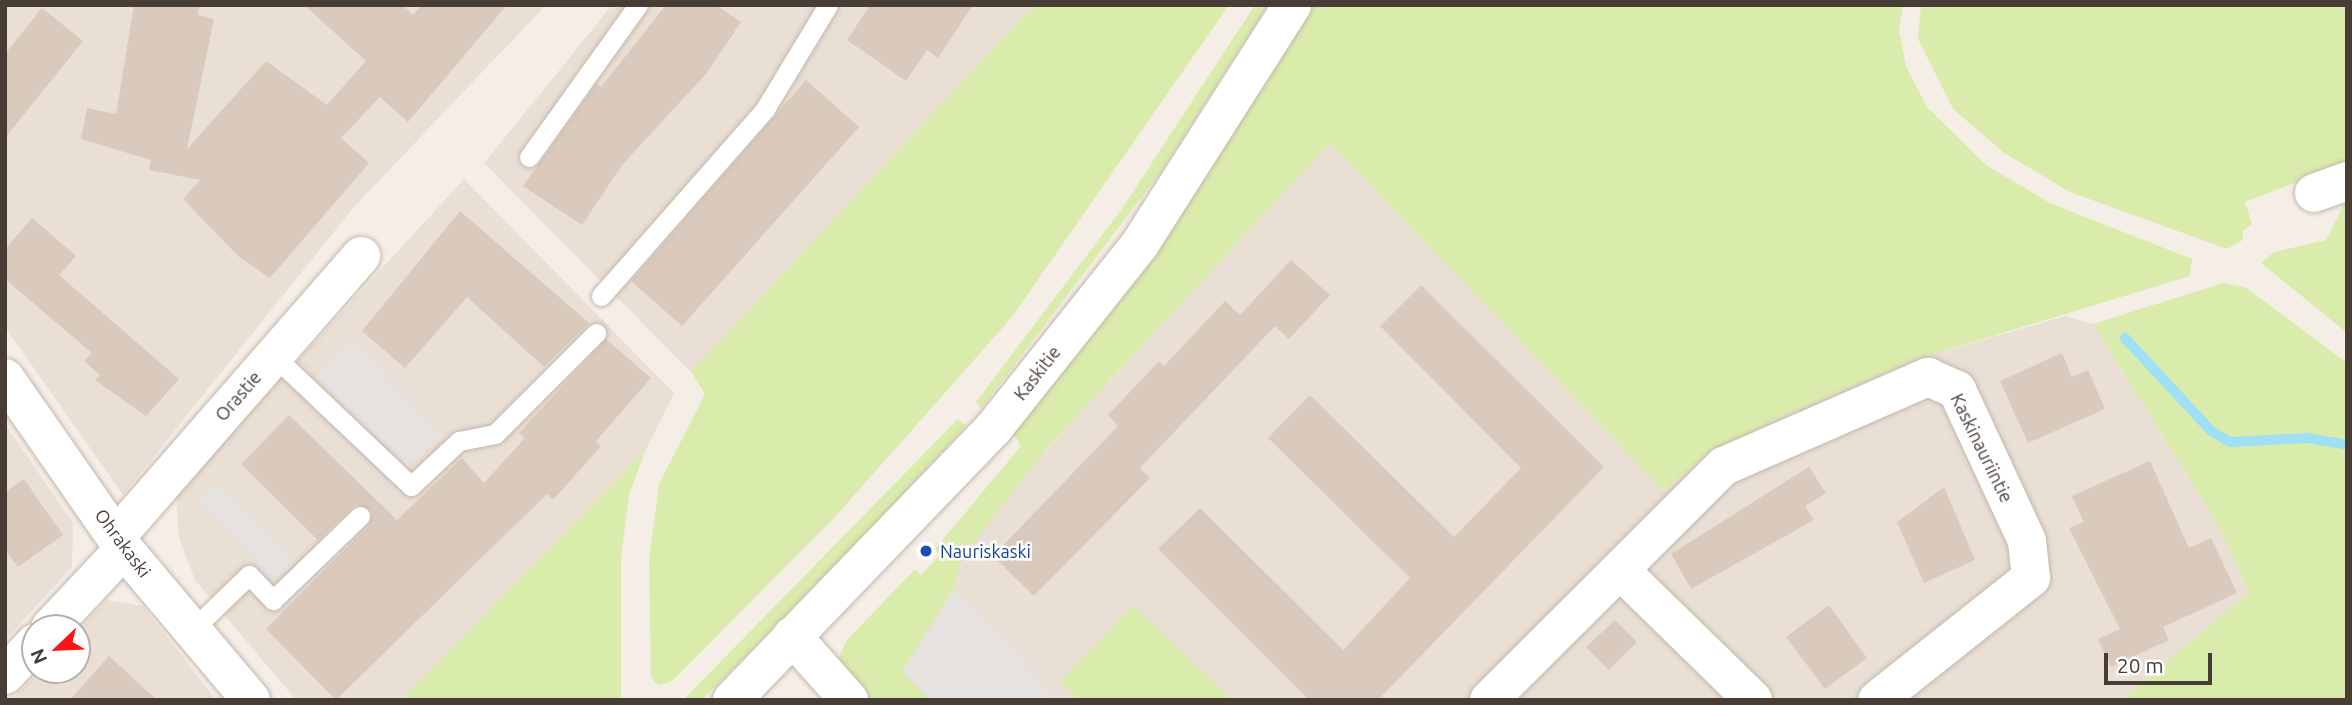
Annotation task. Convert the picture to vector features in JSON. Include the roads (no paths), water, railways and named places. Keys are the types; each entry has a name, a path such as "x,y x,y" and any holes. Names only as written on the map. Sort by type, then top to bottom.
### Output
{"street":[{"name":"Kaskitie","path":"732,700 993,429 1140,244 1292,5"},
{"name":"Orastie","path":"62,614 274,356 361,256"},
{"name":"Kaskinauriintie","path":"1489,700 1724,466 1928,377 1957,390 2027,541 2031,578 1877,700"},
{"name":"Ohrakaski","path":"5,378 120,543 251,700"},
{"path":"1620,570 1753,700"},
{"path":"792,636 849,700"},
{"path":"5,675 21,658"}],"lane":[{"path":"529,157 638,5"},
{"path":"601,296 765,109 828,5"},
{"path":"274,356 411,486 460,441 495,434 596,333"},
{"path":"192,629 249,575 273,600 360,516"}],"waterway":[{"path":"2125,338 2211,431 2230,442 2308,438 2347,445"}],"place":[{"name":"Nauriskaski","path":"926,551"}]}
